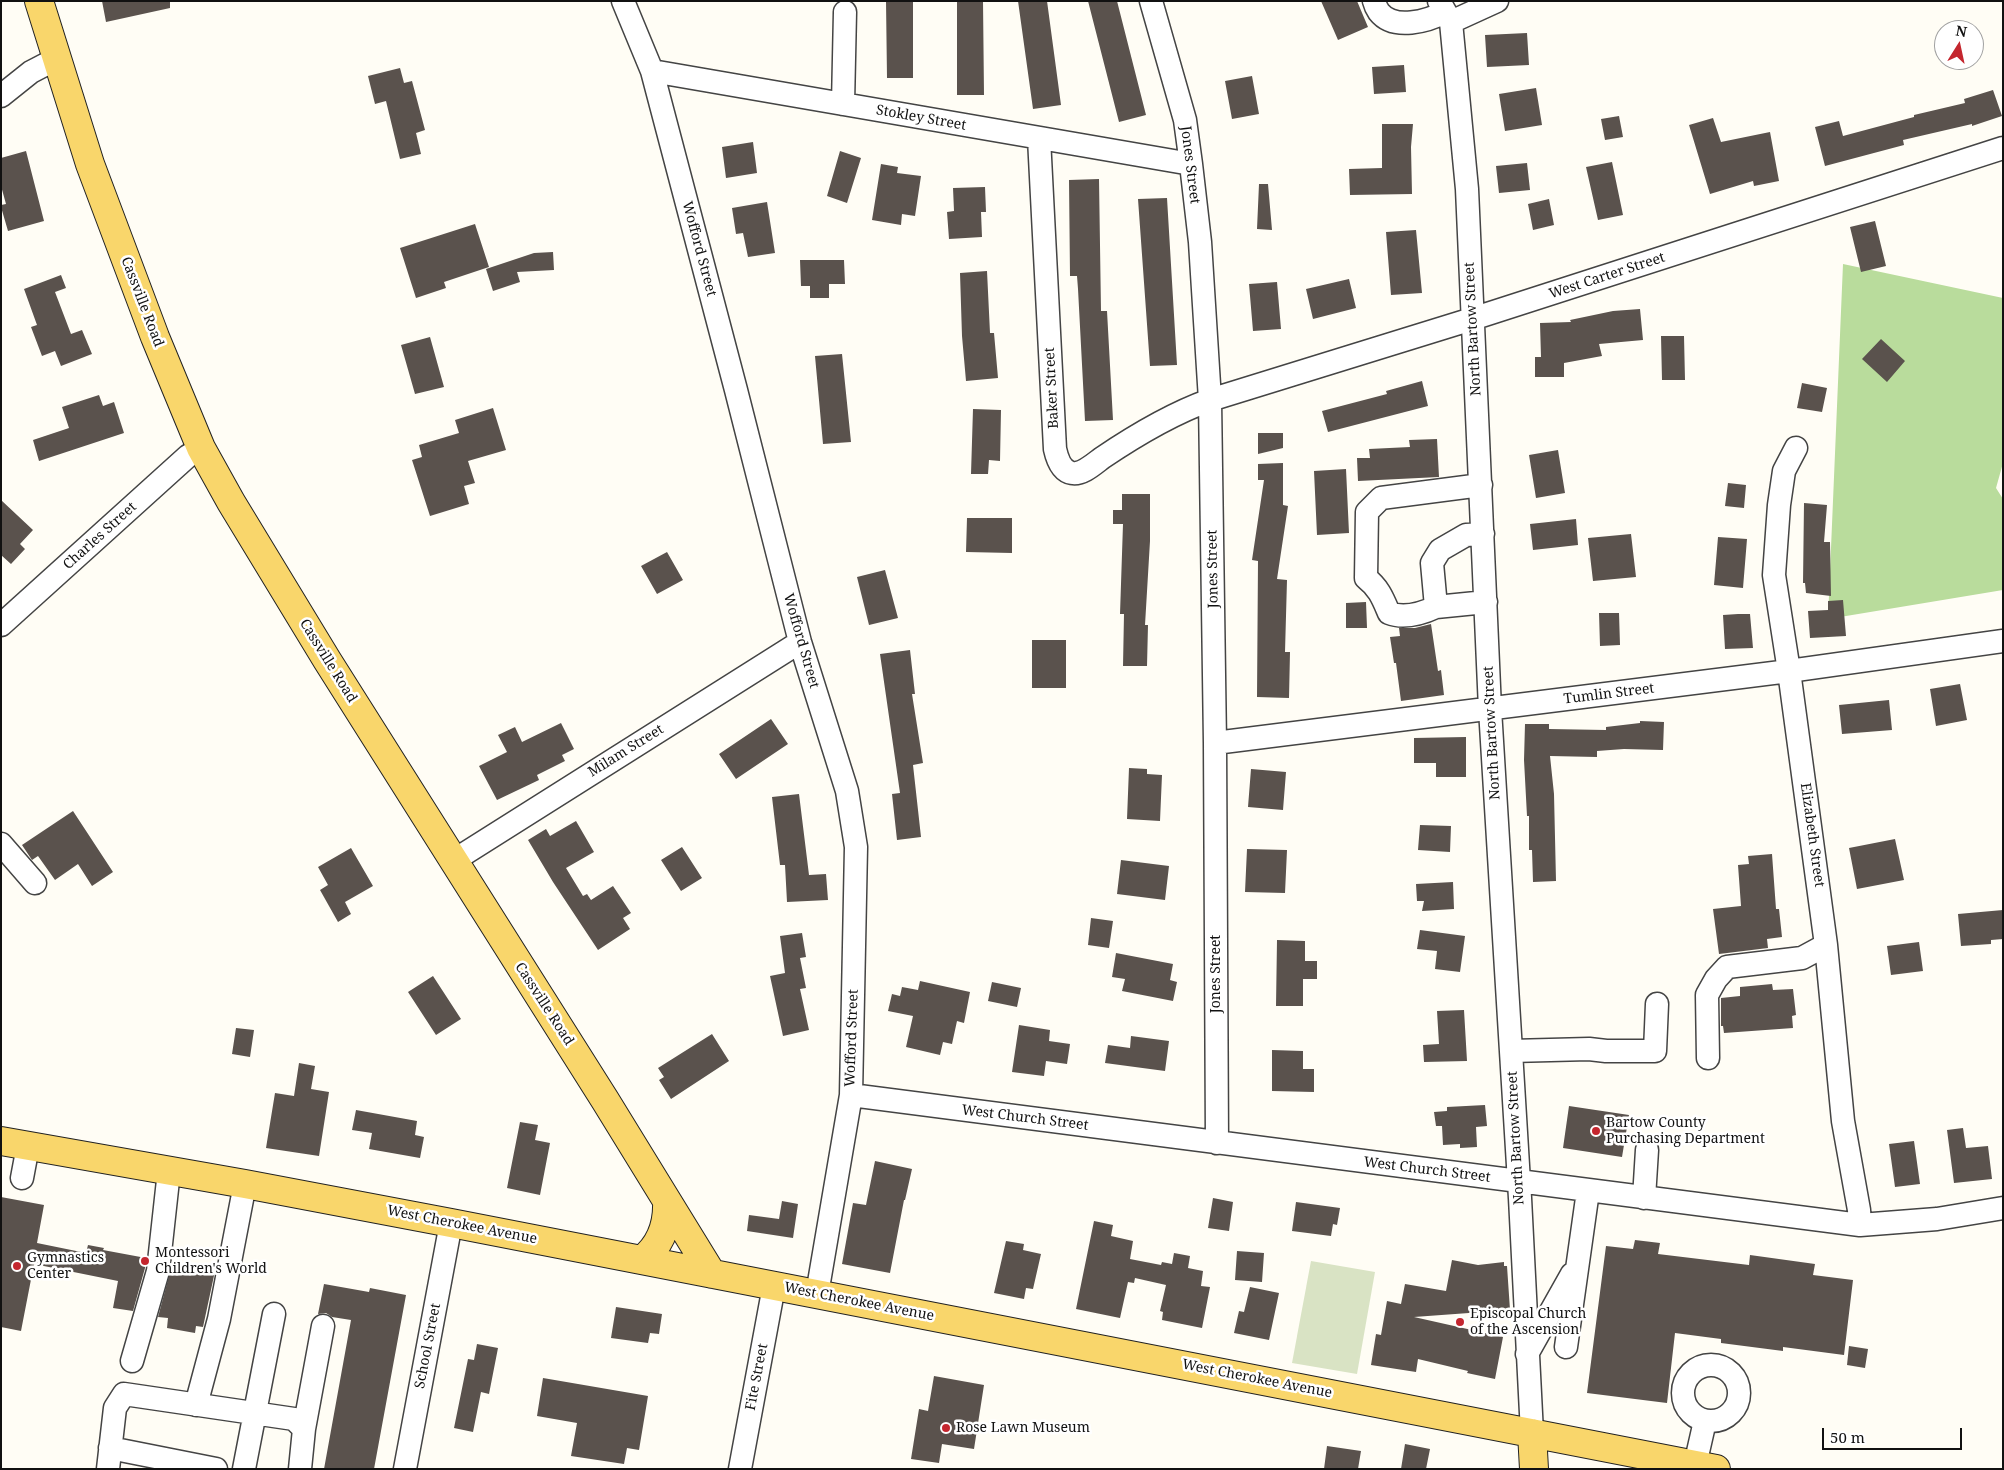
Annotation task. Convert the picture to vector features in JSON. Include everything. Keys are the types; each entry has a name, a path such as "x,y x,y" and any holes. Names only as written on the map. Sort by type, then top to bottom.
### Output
{"main road":[{"name":"Cassville Road","path":"39,1 56,59 100,191 155,336 201,448 231,502 317,644 605,1100 712,1274"},
{"name":"West Cherokee Avenue","path":"1,1141 169,1170 451,1223 1694,1466"},
{"path":"642,1260 652,1251 661,1237 666,1220 667,1201"},
{"name":"North Bartow Street","path":"1532,1433 1534,1469"}],"street":[{"name":"Wofford Street","path":"623,1 652,71 800,642 847,791 856,847 851,1095 818,1294"},
{"name":"Jones Street","path":"1151,1 1185,120 1200,242 1210,400 1215,743 1217,1143"},
{"path":"1374,1 1379,12 1386,18 1404,23 1432,19 1445,12 1496,1"},
{"path":"843,104 845,12"},
{"name":"North Bartow Street","path":"1445,12 1467,189 1490,709 1512,1052 1532,1433"},
{"path":"1,96 31,72 56,59"},
{"name":"Stokley Street","path":"652,71 1191,164"},
{"name":"Baker Street","path":"1039,138 1055,449 1058,460 1064,469 1072,473 1083,471 1132,438 1183,410 1210,400"},
{"name":"West Carter Street","path":"1210,400 1472,319 2003,148"},
{"name":"Charles Street","path":"2,623 188,456 201,448"},
{"name":"Elizabeth Street","path":"1796,448 1784,471 1779,504 1774,575 1790,671 1826,945 1829,1063 1843,1121 1860,1225"},
{"path":"1481,485 1381,498 1366,512 1366,578 1381,594 1389,613 1399,617 1436,606 1486,602"},
{"path":"1436,606 1432,563 1440,550 1466,535 1483,534"},
{"name":"Tumlin Street","path":"1215,743 1790,671 2003,641"},
{"name":"Milam Street","path":"453,861 800,642"},
{"path":"1,844 34,883"},
{"path":"1708,1058 1707,994 1716,979 1727,967 1802,958 1826,945"},
{"path":"1512,1052 1588,1049 1654,1051 1657,1004"},
{"name":"West Church Street","path":"851,1095 1860,1225 1937,1219 2003,1208"},
{"path":"22,1178 28,1146"},
{"path":"1644,1198 1647,1150"},
{"path":"132,1360 158,1271 169,1170"},
{"path":"196,1405 212,1346 245,1184"},
{"path":"1566,1347 1588,1190"},
{"name":"School Street","path":"405,1469 451,1223"},
{"path":"1527,1354 1578,1263"},
{"name":"Fite Street","path":"740,1469 774,1286"},
{"path":"244,1469 274,1314"},
{"path":"300,1469 304,1430 323,1326"},
{"path":"216,1469 109,1458 115,1408 124,1394 294,1419 304,1430"},
{"path":"1694,1466 1705,1421"}],"green space":[{"path":"1843,264 2003,298 2003,463 1996,488 2003,499 2003,590 1828,619"},
{"path":"1311,1261 1375,1272 1357,1374 1292,1363"}],"building":[{"path":"102,1 170,1 170,8 106,22"},
{"path":"886,1 913,1 913,78 887,78"},
{"path":"957,1 983,1 984,95 957,95"},
{"path":"1018,1 1047,1 1061,105 1033,109"},
{"path":"1088,1 1117,1 1146,115 1119,122"},
{"path":"1321,1 1357,1 1368,27 1338,40"},
{"path":"1527,33 1529,65 1487,67 1485,35"},
{"path":"1404,65 1406,92 1374,94 1372,67"},
{"path":"400,68 404,83 412,81 425,130 416,133 421,154 400,159 386,101 375,104 368,76"},
{"path":"1252,76 1259,114 1232,119 1225,81"},
{"path":"1536,88 1542,125 1505,131 1499,94"},
{"path":"1993,90 2002,116 1972,126 1972,124 1903,140 1904,145 1825,166 1815,127 1839,121 1843,136 1914,117 1914,115 1965,103 1964,99"},
{"path":"1619,116 1623,137 1605,140 1601,119"},
{"path":"1713,118 1721,142 1770,132 1779,181 1754,186 1753,181 1710,194 1689,125"},
{"path":"1382,124 1413,124 1411,147 1412,194 1350,195 1349,169 1382,168"},
{"path":"753,142 757,173 726,178 722,147"},
{"path":"26,151 44,221 8,231 1,207 1,205 6,204 1,186 1,158"},
{"path":"840,151 861,158 847,203 827,196"},
{"path":"1612,162 1623,215 1598,220 1586,167"},
{"path":"1527,163 1530,190 1499,193 1496,166"},
{"path":"881,164 898,167 897,173 921,176 915,216 902,214 901,225 872,220"},
{"path":"1099,179 1101,311 1107,311 1113,420 1085,421 1077,276 1070,276 1069,180"},
{"path":"1259,184 1268,184 1272,230 1257,229"},
{"path":"985,187 986,212 981,212 982,237 949,239 947,212 954,211 953,188"},
{"path":"1167,198 1177,365 1150,366 1138,199"},
{"path":"1549,199 1554,225 1533,230 1528,204"},
{"path":"767,202 775,253 748,257 743,233 736,234 732,208"},
{"path":"1875,221 1886,266 1861,272 1850,227"},
{"path":"475,224 489,267 444,282 446,288 416,298 400,248"},
{"path":"1416,230 1422,293 1391,295 1386,232"},
{"path":"553,252 554,270 517,272 520,282 493,291 486,269 534,253"},
{"path":"800,260 844,260 845,284 829,284 829,298 810,298 810,286 801,286"},
{"path":"987,271 990,333 994,333 998,378 966,381 960,273"},
{"path":"61,275 66,288 55,292 71,334 82,330 92,354 61,366 55,351 42,356 31,327 37,325 24,289"},
{"path":"1349,279 1356,308 1313,319 1306,289"},
{"path":"1277,282 1281,329 1253,331 1249,284"},
{"path":"1640,309 1643,340 1599,344 1602,356 1564,363 1564,377 1535,377 1535,357 1541,357 1540,323 1571,322 1570,320 1613,311"},
{"path":"1661,336 1684,336 1685,380 1662,380"},
{"path":"430,337 444,387 415,394 401,345"},
{"path":"1881,339 1905,361 1887,382 1862,359"},
{"path":"842,354 851,442 823,444 815,356"},
{"path":"1422,381 1428,406 1328,432 1322,411 1387,394 1386,391"},
{"path":"1802,383 1827,388 1822,412 1797,408"},
{"path":"99,395 103,406 114,402 124,433 39,461 33,440 69,428 62,407"},
{"path":"493,408 506,450 468,461 475,483 464,486 469,504 430,516 412,460 422,457 419,445 459,433 455,420"},
{"path":"973,409 1001,410 1000,461 989,460 988,474 971,474"},
{"path":"1258,433 1283,433 1283,448 1258,454"},
{"path":"1437,439 1439,477 1358,481 1357,458 1370,458 1369,449 1410,447 1409,440"},
{"path":"1558,450 1565,493 1536,498 1529,455"},
{"path":"1283,463 1283,505 1288,506 1277,579 1287,580 1285,652 1290,652 1289,698 1257,697 1258,561 1252,560 1264,480 1258,480 1258,464"},
{"path":"1346,469 1349,533 1317,535 1314,471"},
{"path":"1728,483 1746,485 1744,508 1725,506"},
{"path":"1122,494 1150,494 1150,541 1145,625 1148,625 1147,666 1123,666 1124,614 1120,614 1123,524 1113,524 1113,510 1122,510"},
{"path":"1,500 33,530 20,544 25,549 11,564 1,555"},
{"path":"1804,503 1827,505 1824,542 1830,542 1831,596 1806,593 1805,583 1803,583"},
{"path":"967,518 1012,518 1012,553 966,552"},
{"path":"1576,519 1578,545 1533,550 1530,524"},
{"path":"1631,534 1636,577 1593,581 1588,538"},
{"path":"1718,537 1747,539 1743,588 1714,585"},
{"path":"667,552 683,580 657,594 641,566"},
{"path":"885,570 898,618 869,625 857,577"},
{"path":"1843,600 1846,636 1810,638 1808,611 1828,610 1828,601"},
{"path":"1366,602 1367,628 1346,628 1346,603"},
{"path":"1599,613 1619,613 1620,645 1600,646"},
{"path":"1750,614 1753,648 1725,649 1723,615"},
{"path":"1431,624 1438,671 1441,670 1444,695 1401,701 1396,663 1394,663 1390,637 1400,636 1399,628 1415,628"},
{"path":"1032,640 1066,640 1066,688 1032,688"},
{"path":"910,650 915,694 912,694 923,763 913,765 921,837 897,840 892,794 900,793 880,654"},
{"path":"1960,684 1967,720 1936,726 1930,689"},
{"path":"1889,700 1892,730 1842,734 1839,705"},
{"path":"771,719 788,744 736,779 719,754"},
{"path":"1640,721 1664,722 1663,750 1624,749 1597,751 1597,757 1550,756 1554,794 1556,881 1533,882 1532,850 1529,850 1529,816 1527,816 1524,760 1525,724 1549,724 1549,729 1606,730 1606,727 1640,723"},
{"path":"561,723 574,749 562,755 565,761 537,775 539,780 497,800 479,766 507,752 498,735 515,727 522,742"},
{"path":"1466,737 1466,777 1436,777 1436,763 1414,763 1414,738"},
{"path":"1129,768 1147,769 1147,774 1162,775 1160,821 1127,819"},
{"path":"1251,769 1286,772 1283,810 1248,807"},
{"path":"799,794 809,875 826,874 828,900 787,902 785,865 780,865 772,797"},
{"path":"73,811 113,872 92,886 78,864 55,880 38,856 32,860 22,845"},
{"path":"576,821 594,852 566,868 583,896 587,894 591,900 613,886 631,913 623,918 630,929 598,950 528,840 546,829 550,836"},
{"path":"1420,825 1451,826 1450,852 1418,850"},
{"path":"1895,839 1904,880 1857,889 1849,848"},
{"path":"682,847 702,878 681,891 661,860"},
{"path":"351,848 373,886 345,902 351,914 338,922 320,890 328,885 318,867"},
{"path":"1247,849 1287,850 1285,893 1245,892"},
{"path":"1772,854 1776,909 1779,909 1782,937 1767,939 1768,948 1719,954 1713,909 1741,906 1738,865 1749,864 1748,856"},
{"path":"1121,860 1169,866 1165,900 1117,894"},
{"path":"1453,882 1454,909 1422,911 1424,901 1417,901 1416,884"},
{"path":"2003,910 2003,939 1991,940 1991,944 1961,946 1958,914"},
{"path":"1091,918 1113,921 1109,948 1088,945"},
{"path":"1420,930 1465,936 1460,972 1435,969 1437,951 1417,949"},
{"path":"802,933 806,957 800,958 806,988 800,989 809,1030 783,1036 770,976 785,973 780,936"},
{"path":"1277,940 1305,941 1305,961 1317,961 1317,979 1303,979 1303,1006 1276,1006"},
{"path":"1919,942 1923,971 1891,975 1887,946"},
{"path":"1116,953 1173,964 1170,980 1177,982 1173,1001 1122,991 1125,979 1112,977"},
{"path":"433,976 461,1019 436,1035 408,992"},
{"path":"920,981 970,992 964,1023 957,1021 952,1044 943,1042 940,1055 906,1047 913,1016 888,1011 892,994 900,996 902,987 918,990"},
{"path":"992,982 1021,988 1017,1007 988,1001"},
{"path":"1772,984 1773,990 1793,989 1796,1015 1792,1016 1793,1028 1724,1033 1723,1026 1721,1026 1721,998 1740,996 1740,987"},
{"path":"1464,1010 1467,1061 1424,1062 1423,1045 1439,1044 1437,1011"},
{"path":"1019,1025 1050,1030 1049,1041 1070,1044 1067,1064 1046,1061 1044,1076 1012,1072"},
{"path":"236,1028 254,1030 250,1057 232,1054"},
{"path":"712,1034 729,1061 671,1099 659,1080 664,1077 658,1068"},
{"path":"1131,1036 1169,1041 1165,1071 1105,1063 1108,1045 1130,1048"},
{"path":"1272,1050 1303,1051 1303,1069 1314,1069 1314,1092 1272,1091"},
{"path":"299,1063 315,1066 311,1089 329,1092 319,1156 266,1148 275,1093 294,1096"},
{"path":"1485,1105 1487,1126 1476,1127 1477,1147 1460,1148 1460,1144 1443,1145 1442,1126 1436,1126 1434,1112 1447,1111 1447,1107"},
{"name":"Bartow County Purchasing Department","path":"1569,1106 1629,1115 1622,1157 1563,1148"},
{"path":"356,1110 417,1121 415,1135 424,1137 420,1158 369,1149 372,1133 352,1130"},
{"path":"520,1122 538,1125 535,1140 550,1143 540,1195 507,1188"},
{"path":"1963,1128 1966,1148 1988,1146 1992,1179 1954,1183 1947,1130"},
{"path":"1914,1141 1920,1184 1895,1187 1889,1144"},
{"path":"875,1161 912,1169 890,1273 842,1264 853,1203 866,1205"},
{"path":"1,1197 44,1205 37,1243 86,1253 88,1245 104,1248 103,1250 146,1258 133,1311 113,1308 118,1281 34,1264 21,1331 1,1327"},
{"path":"1213,1198 1233,1202 1229,1231 1208,1228"},
{"path":"782,1201 798,1204 793,1238 747,1231 749,1215 779,1219"},
{"path":"1296,1202 1340,1208 1337,1225 1333,1224 1331,1236 1292,1231"},
{"path":"1094,1221 1113,1225 1111,1236 1133,1241 1130,1259 1161,1265 1162,1262 1172,1264 1174,1253 1190,1256 1188,1268 1203,1271 1201,1286 1210,1287 1202,1328 1162,1320 1163,1312 1160,1311 1166,1285 1135,1278 1134,1283 1128,1282 1120,1318 1076,1309"},
{"path":"1635,1240 1660,1243 1658,1254 1749,1265 1750,1255 1815,1264 1813,1275 1853,1280 1844,1355 1783,1347 1783,1351 1721,1343 1721,1339 1675,1333 1667,1403 1587,1393 1606,1246 1633,1249"},
{"path":"1006,1241 1024,1244 1023,1250 1041,1254 1033,1289 1026,1288 1024,1299 994,1293"},
{"path":"1237,1251 1264,1253 1262,1282 1235,1280"},
{"path":"1452,1260 1478,1265 1504,1262 1504,1266 1507,1266 1510,1310 1414,1317 1503,1337 1495,1379 1418,1359 1416,1372 1371,1365 1376,1334 1381,1335 1387,1301 1401,1304 1405,1284 1446,1291"},
{"path":"172,1265 215,1271 203,1327 196,1326 195,1333 167,1328 168,1318 158,1317"},
{"path":"324,1284 369,1292 370,1288 406,1295 374,1469 324,1469 351,1320 332,1317 326,1313 318,1314"},
{"path":"1250,1287 1279,1293 1269,1340 1234,1333 1239,1311 1244,1312"},
{"path":"616,1307 662,1314 659,1334 650,1333 648,1343 611,1338"},
{"path":"477,1344 498,1348 489,1394 481,1392 473,1432 454,1428 468,1359 474,1360"},
{"path":"1849,1346 1868,1349 1865,1368 1847,1365"},
{"name":"Rose Lawn Museum","path":"934,1376 984,1385 974,1449 942,1444 939,1463 911,1459 919,1409 928,1411"},
{"path":"543,1378 648,1396 639,1450 627,1448 624,1464 571,1456 577,1423 537,1416"},
{"path":"1405,1444 1430,1449 1426,1469 1401,1469"},
{"path":"1327,1446 1361,1451 1358,1469 1324,1469"}],"place":[{"name":"Bartow County Purchasing Department","path":"1596,1131"},
{"name":"Montessori Children's World","path":"145,1261"},
{"name":"Gymnastics Center","path":"17,1266"},
{"name":"Episcopal Church of the Ascension","path":"1460,1322"},
{"name":"Rose Lawn Museum","path":"946,1428"}]}
